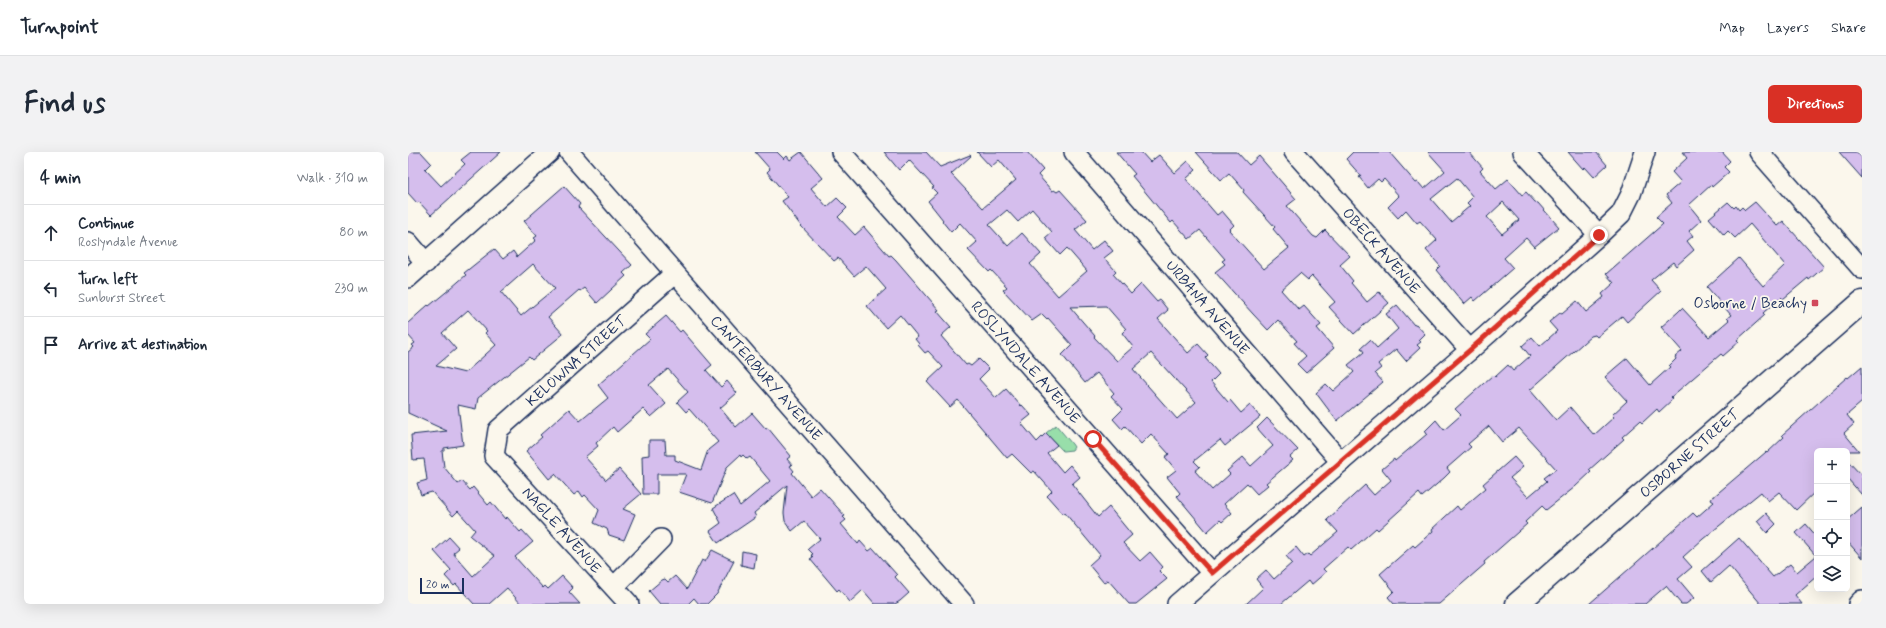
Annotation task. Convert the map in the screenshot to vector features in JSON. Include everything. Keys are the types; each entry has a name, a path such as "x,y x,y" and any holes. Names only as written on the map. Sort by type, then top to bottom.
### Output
{"main road":[{"name":"OSBORNE STREET","path":"1517,604 1862,302"}],"street":[{"path":"408,278 550,152"},
{"name":"CANTERBURY AVENUE","path":"569,152 674,274 964,604"},
{"name":"ROSLYNDALE AVENUE","path":"841,152 1212,573"},
{"name":"URBANA AVENUE","path":"1074,152 1340,462"},
{"name":"OBECK AVENUE","path":"1294,152 1470,350"},
{"path":"1523,152 1599,235"},
{"path":"1177,604 1470,350 1599,235 1620,214 1631,194 1645,152"},
{"path":"1759,152 1862,269"},
{"path":"408,242 426,263"},
{"name":"KELOWNA STREET","path":"494,456 498,430 674,274"},
{"name":"NAGLE AVENUE","path":"494,456 629,604"},
{"path":"614,587 661,539"},
{"path":"1858,604 1862,600"}],"green space":[{"path":"1056,425 1074,447 1072,450 1063,451 1046,433"}],"building":[{"path":"408,152 421,152 431,163 425,169 441,186 465,164 461,160 471,152 501,152 431,215 408,193"},
{"path":"755,152 777,152 784,159 787,156 790,160 801,152 823,178 811,188 827,207 837,198 847,208 838,217 855,235 864,227 889,256 891,255 896,260 939,310 937,311 951,327 941,336 966,365 968,364 971,366 979,359 989,369 979,379 996,398 1006,389 1021,406 1022,405 1031,415 1021,423 1037,442 1046,433 1057,445 1047,453 1063,472 1070,465 1080,477 1072,484 1098,517 1109,507 1132,535 1123,543 1140,561 1150,552 1163,567 1159,571 1167,579 1136,604 1129,604 1108,580 1104,583 1089,565 1100,555 1065,513 1063,514 1047,496 1052,491 1034,471 1031,473 1012,454 1007,458 958,400 950,407 927,382 943,367 928,351 925,353 918,345 919,344 915,339 918,337 900,315 886,328 867,306 886,289 866,266 854,276 838,258 834,261 801,226 782,201 788,197 767,172 770,169"},
{"path":"884,152 926,152 940,167 970,155 971,156 951,174 983,208 1016,180 999,160 991,167 977,152 1027,152 1043,170 1038,175 1052,191 1054,190 1057,192 1060,190 1087,220 1075,230 1092,250 1104,240 1113,251 1104,258 1116,271 1113,274 1131,294 1141,284 1157,302 1160,300 1168,310 1158,319 1188,353 1198,344 1208,355 1205,358 1219,374 1211,382 1228,402 1230,400 1241,413 1250,405 1260,417 1225,446 1220,440 1194,461 1200,467 1195,471 1212,490 1230,474 1227,471 1243,457 1251,466 1273,446 1257,428 1267,418 1298,450 1290,457 1293,460 1266,483 1268,485 1257,494 1247,483 1224,504 1232,513 1222,522 1220,520 1207,532 1177,496 1180,493 1167,477 1176,470 1165,457 1169,454 1151,434 1141,444 1125,426 1122,429 1113,419 1123,409 1111,396 1114,393 1097,373 1085,383 1062,355 1072,345 1048,318 1047,319 1042,314 1032,321 1003,290 1007,287 991,270 989,272 968,250 977,242 960,223 951,232 928,201 937,193 932,188 934,187 909,160 899,170","holes":["1032,209 1052,232 1045,238 1060,255 1067,248 1087,271 1058,296 1030,264 1041,254 1022,233 1008,246 989,225 1007,210 1018,222","1106,306 1126,329 1122,333 1133,347 1117,361 1094,337 1095,336 1070,307","1151,353 1196,402 1177,419 1133,369"]},
{"path":"1116,152 1141,152 1150,162 1159,155 1175,173 1188,161 1196,170 1186,179 1217,215 1222,211 1234,225 1229,230 1264,269 1289,248 1273,229 1275,227 1243,192 1244,190 1229,173 1221,180 1196,152 1237,152 1249,165 1259,156 1296,199 1287,206 1313,236 1317,238 1325,230 1350,256 1340,265 1353,281 1351,283 1367,302 1379,292 1389,303 1354,334 1329,307 1335,302 1312,276 1308,280 1300,273 1281,290 1299,310 1304,306 1321,325 1317,328 1334,348 1306,373 1297,364 1306,356 1294,343 1297,341 1278,320 1268,330 1215,272 1225,264 1222,261 1225,259 1200,230 1189,239 1173,221 1171,223 1132,176 1135,174"},
{"path":"1353,152 1389,152 1416,183 1418,182 1424,189 1445,171 1428,152 1469,152 1483,168 1480,171 1496,189 1508,179 1522,195 1526,192 1535,202 1538,203 1559,227 1534,247 1526,238 1504,258 1513,268 1475,301 1472,297 1464,304 1436,270 1440,266 1426,250 1437,240 1420,221 1417,223 1406,210 1398,218 1388,207 1399,196 1384,179 1381,182 1378,179 1368,188 1359,177 1361,176 1346,159","holes":["1457,178 1473,197 1467,203 1470,206 1451,222 1431,199","1503,202 1519,220 1502,234 1487,217"]},
{"path":"1568,152 1596,152 1607,165 1594,177 1585,167 1583,169"},
{"path":"1682,152 1722,152 1730,161 1724,167 1729,172 1712,187 1711,185 1689,205 1701,220 1689,231 1693,236 1687,241 1694,250 1676,266 1673,262 1651,280 1661,291 1627,322 1622,316 1597,337 1595,335 1591,336 1530,390 1556,420 1570,407 1594,435 1614,417 1612,415 1627,401 1605,377 1627,358 1650,385 1670,367 1669,366 1676,359 1675,357 1682,351 1661,327 1682,308 1709,337 1729,320 1727,318 1731,315 1707,287 1739,258 1763,286 1785,265 1750,224 1735,238 1728,231 1724,235 1709,218 1728,202 1734,208 1736,206 1739,210 1742,207 1745,210 1755,202 1777,226 1783,221 1824,267 1783,299 1781,297 1763,313 1765,315 1737,340 1739,342 1723,356 1721,354 1671,397 1673,399 1659,412 1657,409 1642,423 1640,421 1622,437 1624,439 1589,470 1591,472 1575,487 1546,510 1542,506 1525,522 1527,524 1484,562 1485,564 1439,604 1394,604 1388,597 1394,591 1380,574 1413,545 1415,547 1457,506 1460,510 1486,488 1483,484 1514,457 1523,467 1510,478 1528,497 1547,481 1544,478 1556,469 1519,428 1502,442 1489,426 1468,444 1471,447 1447,468 1450,472 1444,478 1422,497 1419,493 1378,530 1376,528 1351,550 1348,547 1323,569 1326,572 1311,585 1308,581 1281,604 1246,604 1263,588 1256,579 1266,570 1274,579 1292,563 1286,556 1296,547 1304,557 1308,554 1310,556 1338,532 1327,520 1365,485 1374,495 1391,480 1382,469 1394,459 1395,461 1427,434 1425,431 1436,420 1444,430 1461,415 1455,409 1493,375 1495,377 1508,365 1513,371 1530,356 1522,346 1532,337 1540,346 1557,331 1549,322 1560,313 1562,314 1577,301 1586,312 1604,297 1602,294 1614,283 1606,274 1663,224 1656,217 1672,203 1666,195 1681,182 1672,172 1687,158"},
{"path":"1839,152 1857,152 1862,158 1862,178"},
{"path":"564,186 580,204 578,207 632,265 623,273 626,276 597,303 584,288 580,291 579,290 548,317 563,334 532,360 529,357 478,398 476,409 458,405 463,445 444,448 444,451 442,451 444,467 458,484 462,481 470,490 473,487 488,505 491,502 505,519 507,517 520,532 522,530 533,542 515,557 543,588 545,586 548,589 562,576 573,588 569,592 580,604 521,604 507,588 489,604 474,604 456,584 454,586 445,576 451,570 434,551 449,537 459,548 453,553 473,576 495,556 470,536 475,530 458,511 453,516 432,492 421,495 417,483 427,480 424,459 413,460 411,435 447,431 408,413 408,352 414,347 412,345 415,343 408,335 408,323 428,305 429,306 451,288 466,275 464,273 494,249 503,259 513,251 517,257 536,240 534,238 537,236 524,221","holes":["533,264 555,288 521,316 501,292","468,310 487,331 485,333 496,345 465,373 436,366 456,349 442,333"]},
{"path":"1397,305 1414,325 1416,324 1425,334 1419,340 1421,342 1417,345 1420,348 1406,361 1396,349 1378,364 1381,368 1375,373 1383,382 1337,421 1316,393 1326,384 1333,391 1354,372 1348,365 1364,352 1361,348 1370,340 1377,348 1398,329 1386,314"},
{"path":"666,316 680,332 682,330 712,365 706,370 721,387 727,381 737,393 720,408 736,427 752,413 766,429 768,428 791,456 787,459 792,465 790,466 794,471 792,473 811,496 820,488 845,516 843,517 846,520 841,524 858,544 860,541 869,551 873,548 897,575 895,577 909,593 900,601 895,604 875,604 863,590 850,602 839,589 837,591 810,559 813,557 811,555 813,554 808,549 820,539 804,521 792,531 785,521 784,513 787,485 754,513 756,517 718,543 710,531 721,523 713,508 733,495 740,506 770,481 750,457 747,459 743,455 741,457 740,455 727,467 712,503 679,492 686,474 657,474 657,494 643,494 642,456 649,455 649,440 665,440 666,455 675,455 675,460 701,470 708,450 718,442 689,409 686,412 677,402 688,392 668,369 649,385 666,404 651,417 643,409 617,432 613,427 596,443 598,446 585,457 606,480 619,469 641,494 623,509 635,514 624,540 609,535 607,529 594,523 599,510 585,495 583,497 579,491 574,495 555,474 549,479 526,451 542,437 540,435 569,409 580,421 608,398 598,385 650,339 645,334"},
{"path":"1862,366 1862,402 1847,415 1854,424 1844,433 1859,451 1850,451 1850,448 1814,448 1814,493 1796,510 1779,492 1768,501 1761,492 1703,539 1683,557 1692,567 1678,579 1694,598 1686,604 1681,604 1666,586 1645,604 1589,604 1693,513 1697,517 1714,502 1711,500 1712,498 1766,452 1767,453 1784,437 1782,435 1847,377 1848,378"},
{"path":"1850,463 1862,476 1862,495 1850,481"},
{"path":"1862,507 1862,558 1850,544 1850,517"},
{"path":"1766,513 1776,524 1767,533 1757,521"},
{"path":"1806,524 1814,533 1814,554 1796,533"},
{"path":"1739,538 1773,577 1790,564 1797,572 1814,558 1814,579 1795,595 1802,604 1761,604 1729,566 1711,582 1702,571"},
{"path":"712,550 734,561 717,594 707,604 699,604 694,598 688,604 660,604 649,591 662,580 665,579 668,582 675,576 687,589 702,560 705,562"},
{"path":"742,551 756,554 754,568 741,565"}],"place":[{"name":"Osborne / Beachy","path":"1815,303"}],"route":[{"path":"1093,439 1212,573 1470,350 1599,235"}]}
